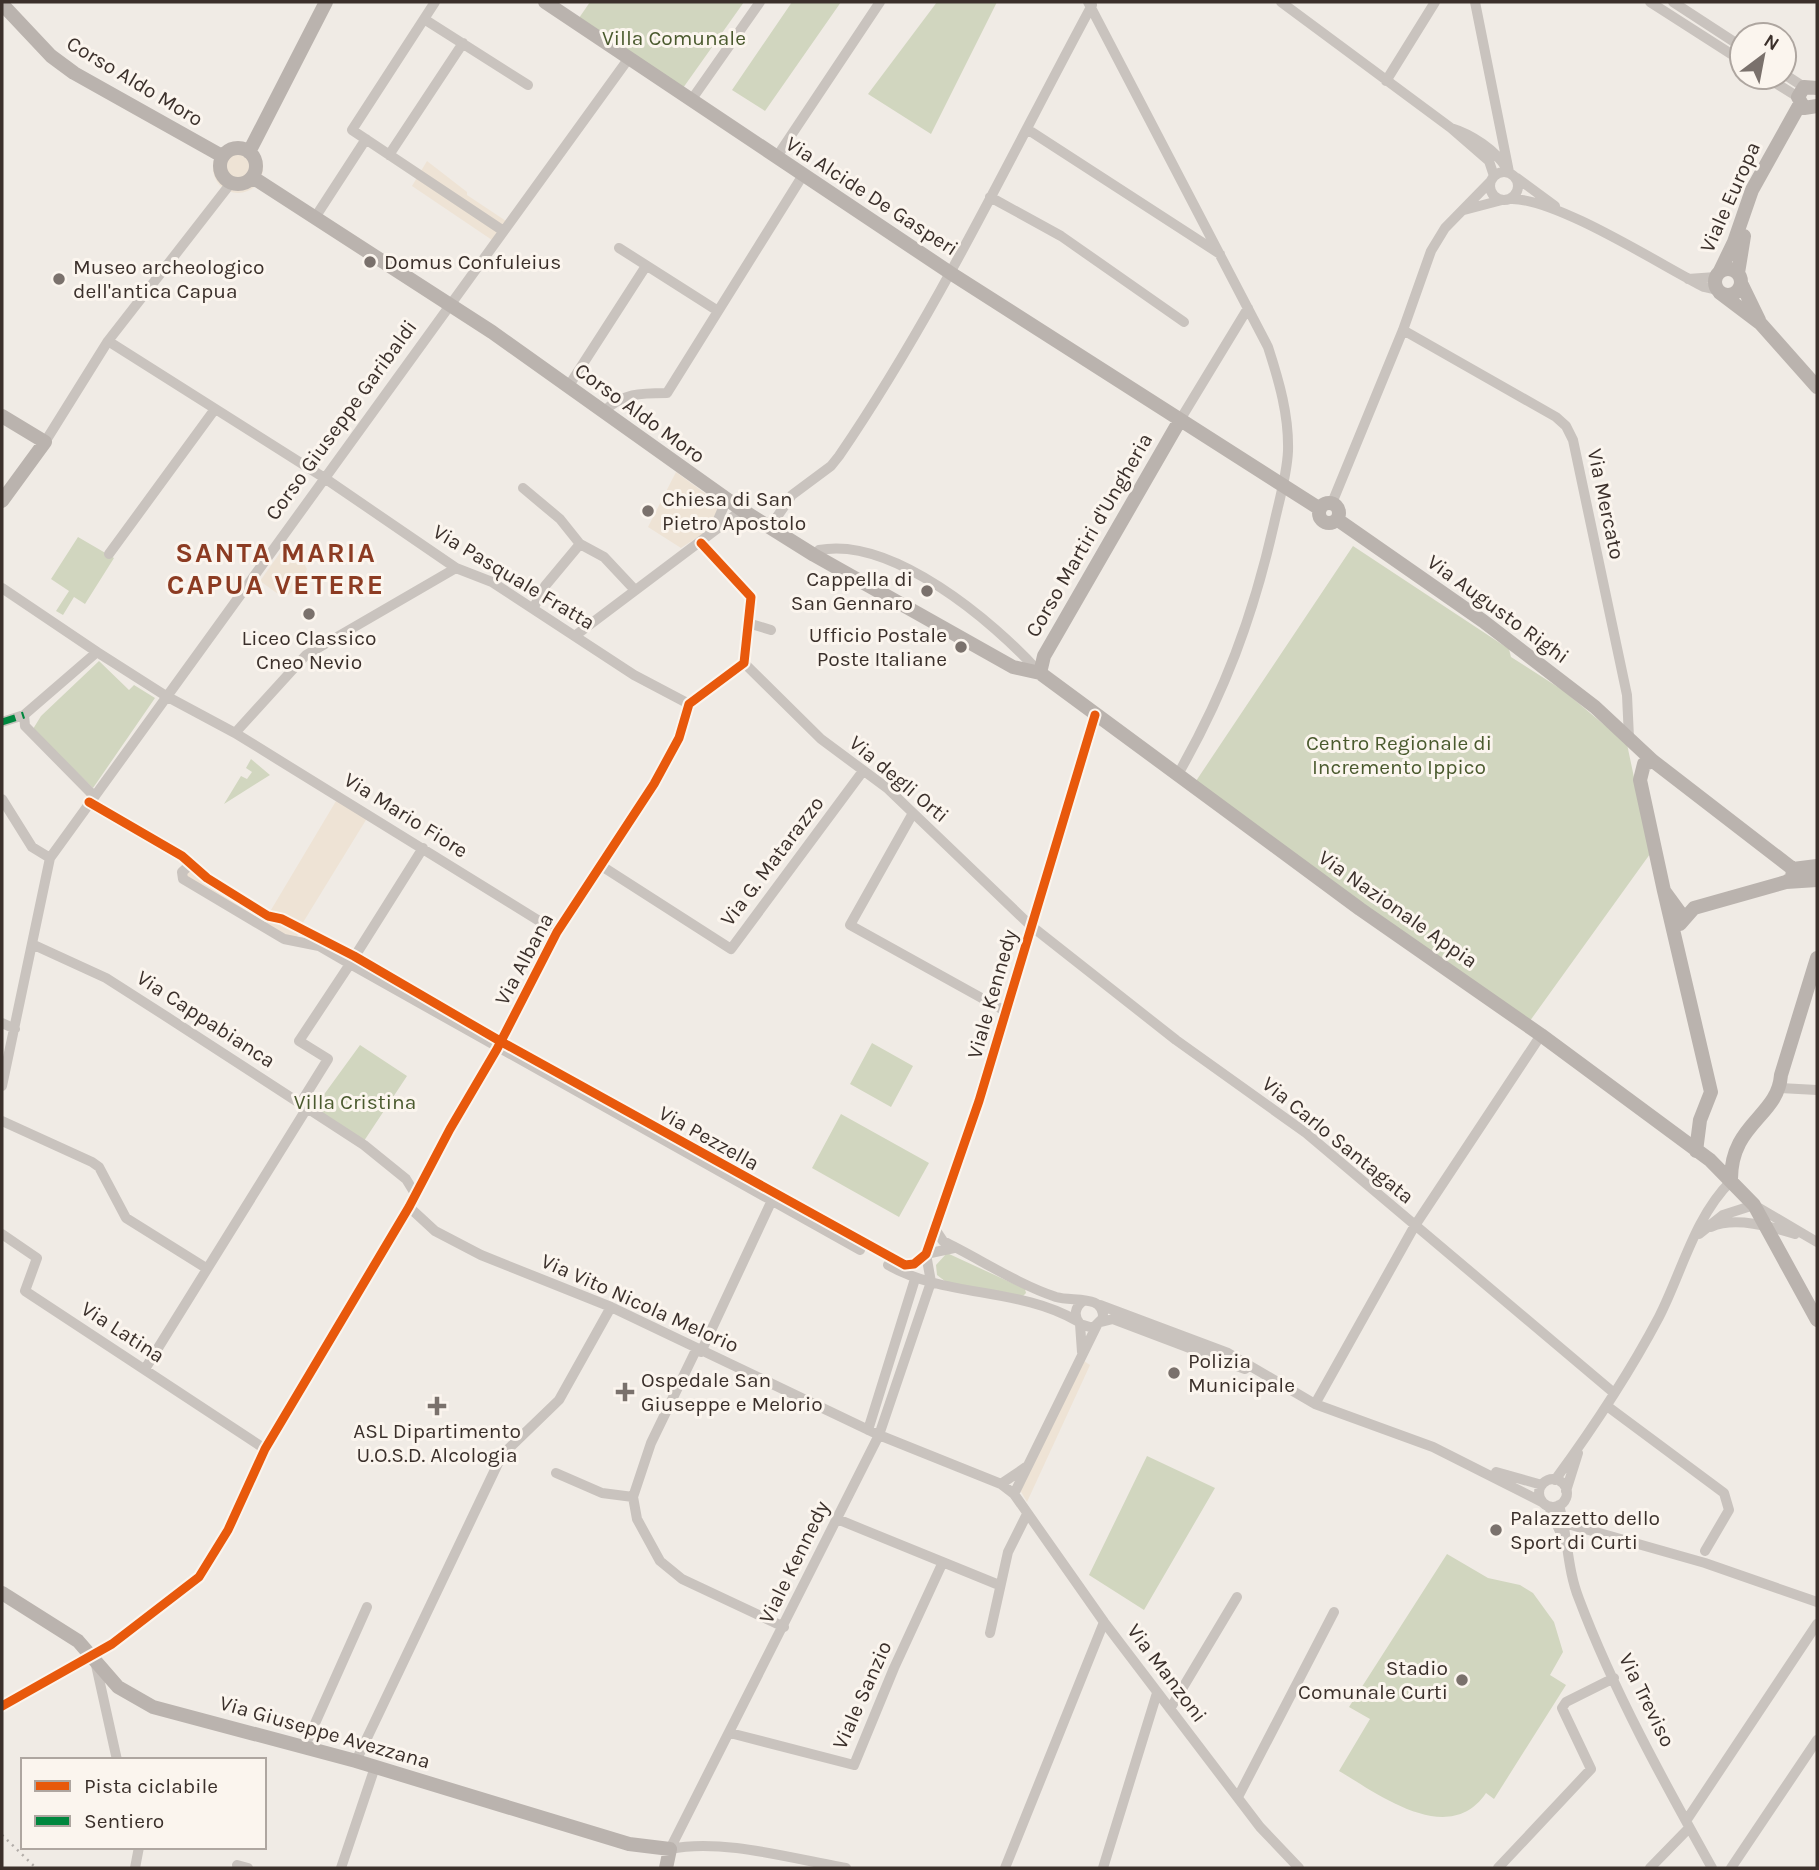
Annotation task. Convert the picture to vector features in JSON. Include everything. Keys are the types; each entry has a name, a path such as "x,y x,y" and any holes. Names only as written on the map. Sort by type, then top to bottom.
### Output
{"main road":[{"path":"249,152 326,2"},
{"name":"Via Alcide De Gasperi","path":"545,2 952,274 1180,419"},
{"name":"Corso Aldo Moro","path":"2,4 36,42 74,74 222,156"},
{"name":"Viale Europa","path":"1740,279 1741,246 1760,195 1809,94"},
{"name":"Viale Europa","path":"1718,283 1752,190 1809,94"},
{"path":"232,149 249,152 255,161 252,177 242,183 231,183 220,171 222,156 232,149"},
{"name":"Corso Aldo Moro","path":"252,177 449,303 742,510 814,555 1013,667 1040,673"},
{"path":"1718,283 1728,268 1740,279 1761,324"},
{"path":"1718,283 1733,295 1740,279"},
{"path":"1718,283 1761,324 1817,387"},
{"path":"2,416 45,442 2,501"},
{"path":"1180,419 1283,484 1326,506"},
{"name":"Corso Martiri d'Ungheria","path":"1040,673 1044,656 1180,419"},
{"name":"Via Augusto Righi","path":"1326,506 1320,519 1325,523 1338,520 1483,621 1595,707 1653,761 1789,876"},
{"name":"Via Nazionale Appia","path":"1040,673 1177,776 1541,1035 1702,1155 1754,1205 1817,1320"},
{"path":"1629,738 1711,1092 1700,1120 1702,1155 1741,1138"},
{"path":"1640,780 1644,764 1653,761"},
{"path":"1674,938 1683,917 1694,908 1817,866"},
{"path":"1789,876 1817,880 1817,872"},
{"path":"1664,891 1683,917"},
{"path":"1731,1181 1731,1162 1741,1138 1780,1088 1781,1075 1817,958"},
{"path":"1676,1136 1700,1120"},
{"name":"Via Giuseppe Avezzana","path":"2,1593 66,1632 118,1688 153,1707 356,1761 629,1844 670,1849"},
{"path":"666,1868 670,1849"}],"street":[{"path":"435,2 352,130 502,230"},
{"path":"692,99 760,2"},
{"path":"776,158 880,2"},
{"path":"1281,2 1451,128 1489,161 1491,192 1506,200"},
{"path":"1386,81 1435,2"},
{"path":"1475,2 1517,192 1506,200"},
{"path":"1650,2 1728,52"},
{"path":"770,527 792,495 831,466 839,456 952,274 1091,4"},
{"path":"1091,4 1268,347 1284,402 1288,453 1259,592 1216,705 1177,776"},
{"path":"1672,17 1676,4 1728,38"},
{"path":"424,19 528,85"},
{"path":"389,155 463,43"},
{"name":"Corso Giuseppe Garibaldi","path":"50,858 323,477 629,58"},
{"path":"1451,128 1463,132 1495,154 1513,175 1567,215"},
{"path":"1027,129 1223,256"},
{"path":"316,216 366,139"},
{"path":"603,412 618,398 640,393 667,393 803,175"},
{"path":"1326,506 1403,330 1431,251 1445,228 1492,179 1513,175"},
{"path":"45,442 108,341 231,183"},
{"path":"990,197 1060,236 1184,322"},
{"path":"1463,210 1506,200 1525,199 1567,215 1688,279 1718,283"},
{"path":"619,248 718,311"},
{"path":"568,387 646,266"},
{"path":"1180,419 1248,308"},
{"name":"Via Mercato","path":"1403,330 1556,417 1566,426 1573,440 1627,695 1629,738"},
{"name":"Via Pasquale Fratta","path":"108,341 323,477 456,568 492,582 634,675 689,704"},
{"path":"109,555 215,409"},
{"path":"523,488 560,519 580,544 604,557 634,589"},
{"path":"712,533 727,499"},
{"path":"576,635 742,510"},
{"path":"689,704 744,663 751,597 701,543"},
{"path":"534,607 545,586 580,544"},
{"path":"814,555 818,550 847,548 888,559 971,608 1040,673"},
{"path":"234,733 306,655 456,568"},
{"name":"Via Mario Fiore","path":"2,588 166,696 234,733 557,932"},
{"path":"748,623 771,630"},
{"path":"2,722 24,715 97,652"},
{"name":"Via degli Orti","path":"744,663 821,739 913,813 1030,925"},
{"name":"Via Albana","path":"2,1706 93,1659 199,1577 228,1530 265,1449 409,1207 414,1192 499,1045 557,932 654,784 679,738 689,704"},
{"path":"24,715 25,726 91,799 192,863 206,878 268,916 282,919 301,930 350,963"},
{"name":"Viale Kennedy","path":"926,1254 979,1101 1095,715"},
{"name":"Via G. Matarazzo","path":"600,865 731,949 863,771"},
{"path":"2,799 32,847 50,858 34,945 2,1086"},
{"path":"913,813 850,925 1005,1012"},
{"path":"145,1369 304,1106 328,1059 299,1041 423,848"},
{"path":"192,863 182,872 183,879 296,943 319,946 350,963"},
{"name":"Via Carlo Santagata","path":"1030,925 1176,1040 1306,1133 1414,1227 1614,1392"},
{"path":"296,943 301,930"},
{"name":"Via Cappabianca","path":"34,945 106,978 304,1106 364,1145 406,1179 414,1192"},
{"name":"Via Pezzella","path":"350,963 774,1198 901,1265 914,1264 926,1254"},
{"path":"2,1023 15,1028"},
{"path":"1315,1404 1414,1227 1541,1035"},
{"path":"1780,1088 1817,1090"},
{"path":"2,1121 93,1162 99,1167 126,1218 206,1268"},
{"path":"1475,1466 1542,1485 1555,1480 1607,1406 1658,1318 1708,1208 1731,1181"},
{"path":"784,1627 682,1579 660,1561 637,1519 633,1497 651,1443 774,1198 915,1279 1033,1302 1088,1328 1113,1320 1237,1365 1290,1389"},
{"path":"1694,1240 1723,1215 1754,1205 1817,1242"},
{"name":"Via Vito Nicola Melorio","path":"409,1207 435,1231 481,1255 611,1307 879,1435 1002,1484 1014,1494"},
{"path":"1694,1240 1720,1222 1767,1228 1817,1242"},
{"path":"935,1228 938,1237 1039,1290 1074,1302 1092,1300 1228,1353 1315,1404 1433,1447 1550,1505 1565,1499 1579,1449"},
{"name":"Via Latina","path":"2,1234 37,1258 25,1291 265,1449"},
{"path":"931,1282 926,1254 958,1248"},
{"path":"868,1430 915,1279"},
{"name":"Viale Kennedy","path":"670,1849 879,1435 931,1282"},
{"path":"1033,1302 1038,1297 1039,1290"},
{"path":"1082,1352 1075,1312 1083,1301"},
{"path":"1014,1494 1082,1352 1099,1324 1103,1314 1100,1305"},
{"path":"356,1761 502,1455 559,1400 611,1307"},
{"path":"1607,1406 1724,1493 1729,1510 1705,1550"},
{"path":"1002,1484 1026,1466"},
{"path":"556,1474 602,1493 633,1497"},
{"path":"1555,1480 1562,1484 1566,1491"},
{"path":"1542,1485 1539,1493 1550,1505"},
{"name":"Via Manzoni","path":"1014,1494 1026,1516 1157,1693 1238,1797 1298,1868"},
{"name":"Via Treviso","path":"1550,1505 1564,1523 1569,1568 1579,1600 1614,1678 1712,1868"},
{"name":"Via Treviso","path":"1550,1505 1565,1542"},
{"path":"990,1633 1008,1552 1026,1516"},
{"path":"837,1519 999,1585"},
{"path":"1564,1523 1705,1563 1817,1602"},
{"name":"Viale Sanzio","path":"730,1733 854,1765 894,1668 942,1564"},
{"path":"1170,1709 1237,1597"},
{"path":"304,1748 367,1607"},
{"path":"1238,1797 1334,1612"},
{"path":"1005,1868 1104,1622"},
{"path":"1650,1868 1688,1824 1817,1624"},
{"path":"93,1659 117,1758"},
{"path":"1498,1868 1591,1769 1562,1708 1566,1702 1614,1678"},
{"path":"1102,1868 1157,1693"},
{"path":"1731,1868 1817,1740"},
{"path":"341,1868 375,1767"},
{"path":"670,1849 688,1845 753,1851 846,1868"},
{"path":"135,1868 139,1849"}],"green space":[{"name":"Villa Comunale","path":"590,2 744,2 683,88 579,18"},
{"path":"792,2 841,2 765,111 732,90"},
{"path":"937,2 997,2 931,134 868,94"},
{"path":"78,537 114,558 85,604 74,597 63,615 56,611 69,591 51,579"},
{"name":"Centro Regionale di Incremento Ippico","path":"1353,546 1509,649 1511,657 1564,691 1627,744 1650,854 1527,1025 1192,787"},
{"path":"99,661 129,690 134,685 155,698 93,788 33,729 41,716"},
{"path":"251,759 270,775 224,804 241,776 247,779 252,772 246,768"},
{"path":"872,1043 913,1066 891,1107 850,1084"},
{"name":"Villa Cristina","path":"360,1045 407,1076 362,1144 312,1111"},
{"path":"841,1114 929,1163 899,1217 812,1168"},
{"path":"947,1253 1025,1289 1026,1293 1023,1296 946,1282 937,1275 936,1265"},
{"path":"1147,1456 1215,1488 1144,1610 1089,1575"},
{"name":"Stadio Comunale Curti","path":"1447,1554 1488,1578 1520,1585 1533,1593 1554,1622 1563,1652 1550,1675 1566,1685 1494,1799 1486,1793 1471,1809 1453,1816 1434,1816 1393,1803 1339,1771 1370,1719 1349,1707"}],"shaded area":[{"path":"238,143 256,150 263,168 256,186 238,193 220,186 213,168 220,150"},
{"path":"427,161 467,192 467,195 506,221 492,240 412,186"},
{"path":"676,472 721,505 707,531 681,548 648,527"},
{"path":"284,547 302,560 307,569 301,585 288,595 278,594 260,581"},
{"path":"339,796 369,815 299,929 296,943 183,879 186,866 268,915"},
{"path":"1084,1361 1090,1365 1027,1502 1020,1490"}],"railway":[{"path":"2,1835 36,1868"}],"marked path":[{"path":"2,722 24,715"}],"cycle path":[{"path":"2,1706 112,1644 199,1577 228,1530 265,1449 409,1207 450,1129 497,1049 557,932 654,784 679,738 689,704 744,663 751,597 701,543"},
{"path":"89,802 182,856 207,878 268,916 282,919 354,956 500,1041 905,1265 914,1264 926,1254 979,1101 1095,715"}],"place":[{"name":"Domus Confuleius","path":"370,262"},
{"name":"Museo archeologico dell'antica Capua","path":"59,279"},
{"name":"Chiesa di San Pietro Apostolo","path":"648,511"},
{"name":"Cappella di San Gennaro","path":"927,591"},
{"name":"Liceo Classico Cneo Nevio","path":"309,614"},
{"name":"Ufficio Postale Poste Italiane","path":"961,647"},
{"name":"Polizia Municipale","path":"1174,1373"},
{"name":"Ospedale San Giuseppe e Melorio","path":"625,1392"},
{"name":"ASL Dipartimento U.O.S.D. Alcologia","path":"437,1406"},
{"name":"Palazzetto dello Sport di Curti","path":"1496,1530"},
{"name":"Stadio Comunale Curti","path":"1462,1680"}],"district":[{"name":"SANTA MARIA CAPUA VETERE","path":"276,568"}]}
